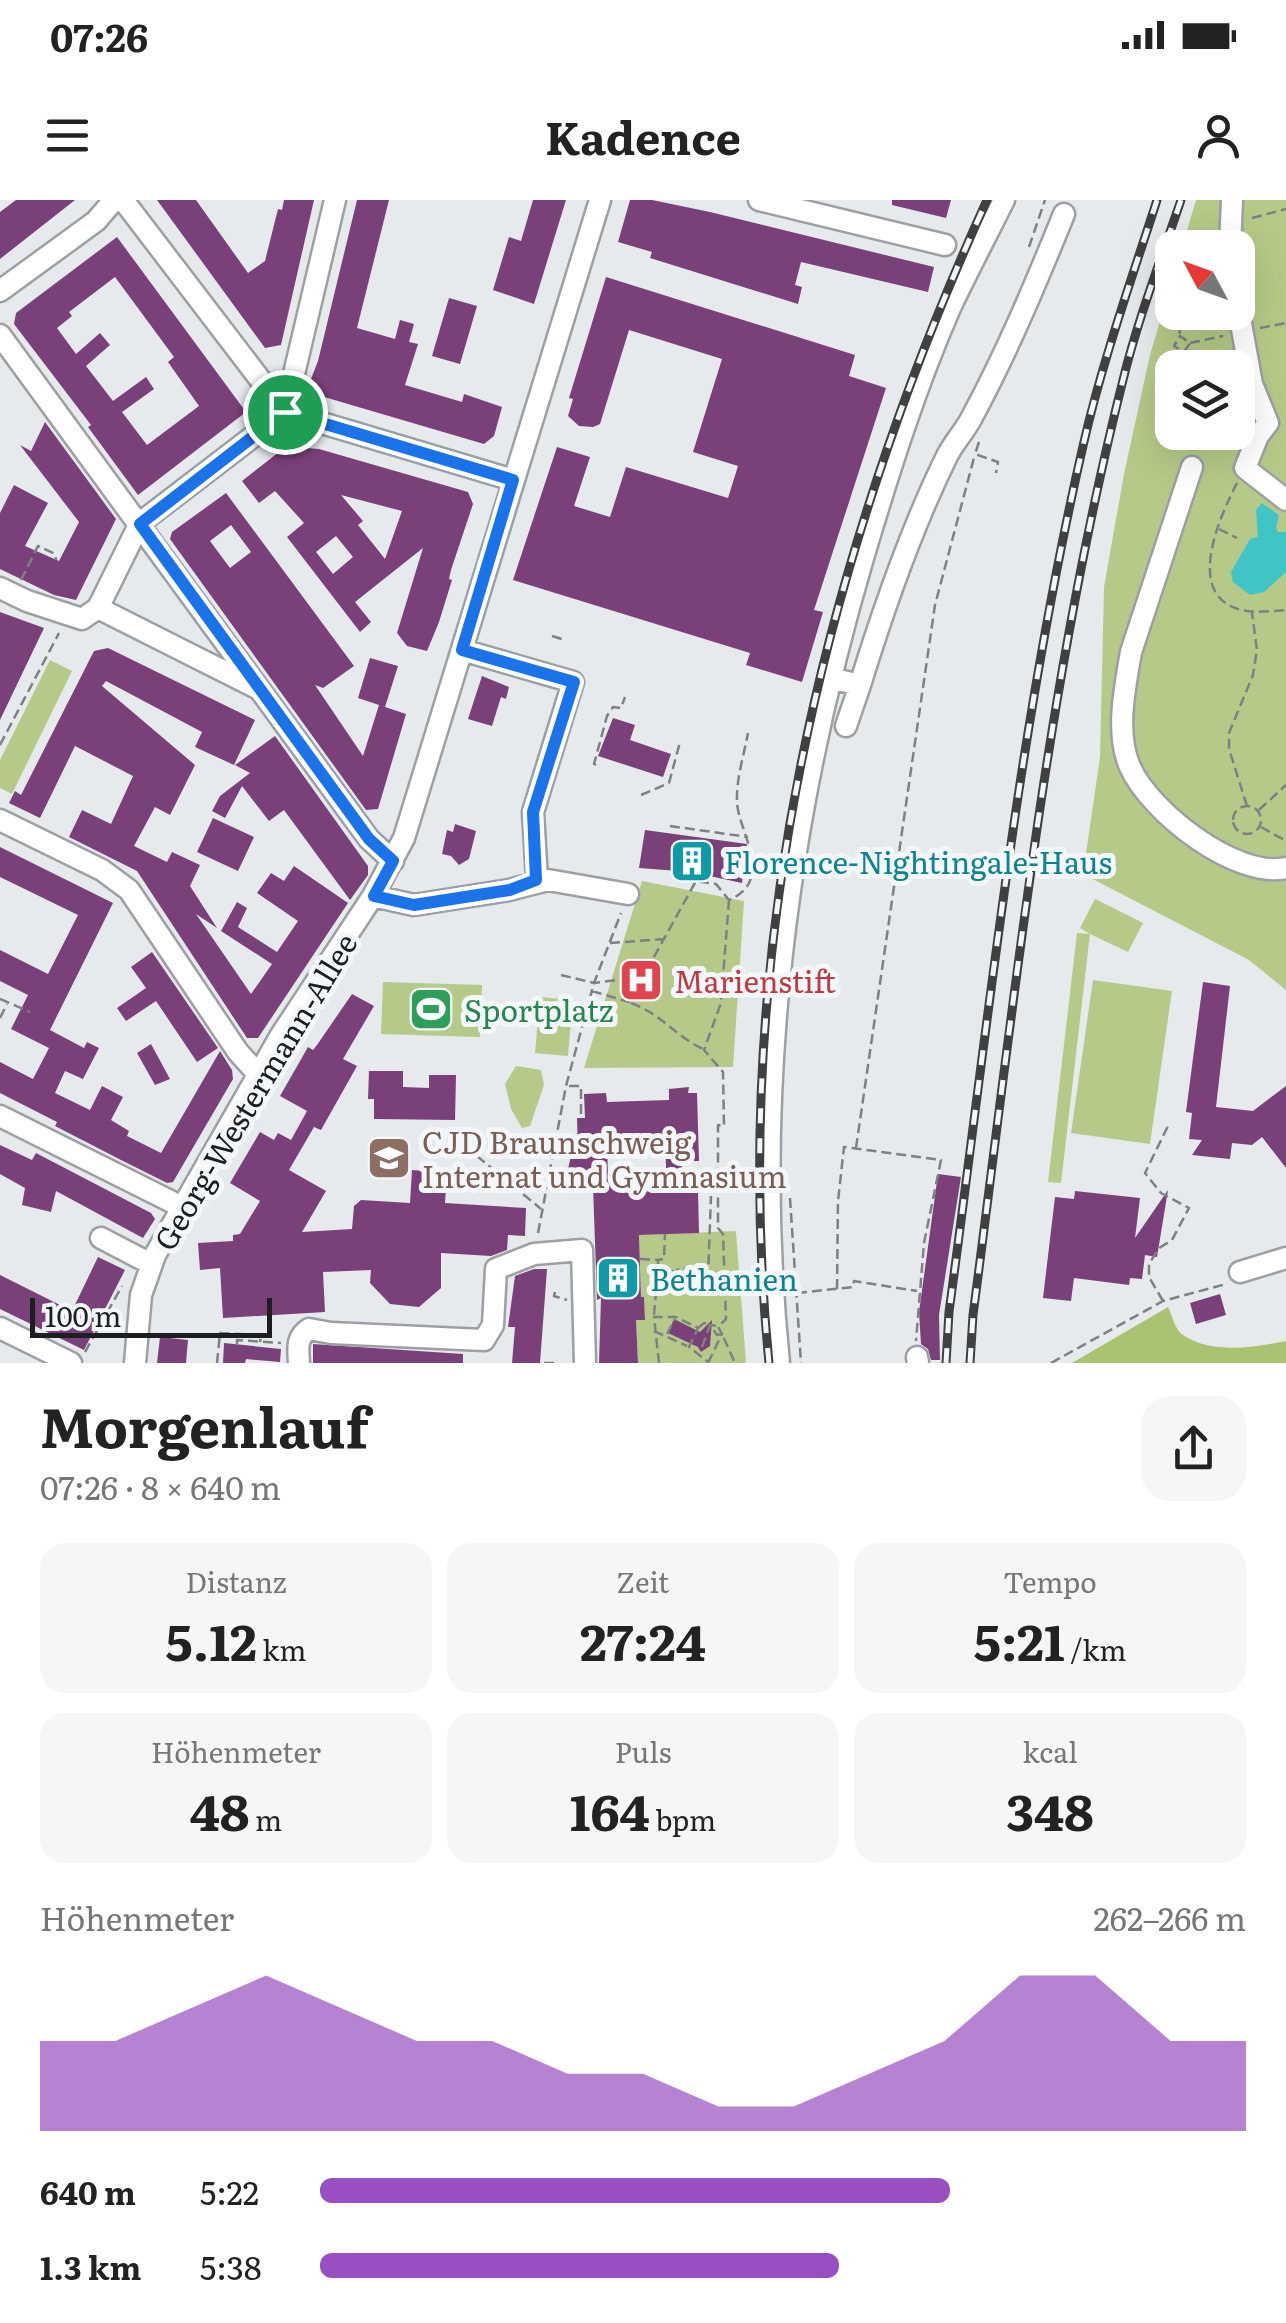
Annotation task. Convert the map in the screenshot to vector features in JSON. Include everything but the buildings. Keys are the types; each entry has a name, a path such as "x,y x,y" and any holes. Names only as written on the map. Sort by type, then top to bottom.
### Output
{"street":[{"path":"0,291 96,221 114,200"},
{"path":"123,200 285,412 513,480"},
{"path":"10,584 27,601 82,619 98,608 140,524 285,412 335,200"},
{"name":"Georg-Westermann-Allee","path":"135,1363 141,1294 150,1264 258,1074 374,896 417,804 600,200"},
{"path":"760,200 945,245"},
{"path":"779,1363 770,1272 768,1106 790,868 830,678 878,506 950,310 1004,200"},
{"path":"1230,230 1232,200"},
{"path":"846,726 885,605 918,521 949,452 972,419 1028,302 1064,214"},
{"path":"1242,332 1252,384 1277,424 1258,436 1245,468 1286,500"},
{"path":"0,335 369,839 393,861"},
{"path":"1192,468 1131,652 1124,746 1130,768 1145,789 1166,812 1212,849 1250,866 1275,871 1286,868"},
{"path":"98,608 258,688"},
{"path":"462,650 574,682 533,812 536,880"},
{"path":"830,678 860,685"},
{"path":"0,820 102,870 129,890 238,1052 258,1074"},
{"path":"374,896 414,905 510,890 536,880 628,894"},
{"path":"0,1116 182,1208"},
{"path":"100,1238 150,1264"},
{"path":"298,1353 302,1334 309,1329 484,1340 493,1325 496,1269 534,1254 582,1250 585,1363"},
{"path":"1236,1278 1286,1258"},
{"path":"0,1328 78,1358"}],"path":[{"path":"1230,224 1286,209"},
{"path":"1185,350 1190,343 1286,323"},
{"path":"1180,330 1180,336"},
{"path":"1180,336 1190,343"},
{"path":"1180,336 1174,346 1181,350"},
{"path":"856,1148 935,605 974,454"},
{"path":"1245,468 1218,528 1208,571 1213,591 1222,602 1252,612 1286,610"},
{"path":"1218,528 1237,538"},
{"path":"10,584 38,546 55,554 56,560"},
{"path":"1252,612 1257,650 1253,675 1230,734 1230,749 1247,806 1258,812"},
{"path":"0,746 62,628"},
{"path":"552,636 565,640"},
{"path":"596,766 607,716 613,707 621,708 625,697"},
{"path":"729,900 739,896 752,868 748,836 738,814 736,797 748,733"},
{"path":"641,795 669,783 680,742"},
{"path":"1258,812 1286,785"},
{"path":"1247,806 1237,810 1234,826 1247,834 1260,826"},
{"path":"1258,812 1260,826"},
{"path":"670,826 748,836"},
{"path":"1260,826 1286,841"},
{"path":"691,872 691,881"},
{"path":"629,1002 696,881 716,884 729,900 721,1003 704,1050"},
{"path":"534,1254 566,1086 594,983 628,894"},
{"path":"610,944 666,939"},
{"path":"561,975 594,983 625,980 637,985"},
{"path":"592,991 653,1011 688,1042 704,1050 723,1072 724,1126 718,1125 718,1228 723,1234 726,1320 718,1327"},
{"path":"0,1000 30,1012"},
{"path":"0,1018 7,1003"},
{"path":"566,1086 582,1086 584,1114"},
{"path":"1163,1300 1154,1290 1149,1264 1159,1248 1172,1240 1188,1208 1160,1193 1145,1173 1168,1126"},
{"path":"836,1289 844,1147 940,1160 931,1194 919,1291 918,1360"},
{"path":"476,1156 543,1209"},
{"path":"790,1194 801,1363"},
{"path":"692,1276 688,1284 679,1286 674,1279 680,1268 686,1268 692,1276 708,1278 711,1196"},
{"path":"640,1260 664,1259 665,1234"},
{"path":"658,1260 654,1331 659,1363"},
{"path":"658,1267 675,1272"},
{"path":"1051,1363 1163,1300 1236,1278"},
{"path":"796,1293 853,1288 854,1280 919,1291"},
{"path":"78,1358 122,1286"},
{"path":"654,1317 676,1317 698,1328"},
{"path":"667,1335 676,1317"},
{"path":"689,1347 698,1328 712,1322 735,1363"},
{"path":"702,1347 710,1325 717,1335 722,1334"},
{"path":"654,1331 689,1347 708,1363 722,1334"},
{"path":"217,1363 220,1333 261,1335 260,1342"},
{"path":"237,1344 237,1340 267,1342 298,1353"},
{"path":"266,1348 267,1342"},
{"path":"544,1363 559,1363"}],"green space":[{"path":"1196,200 1286,200 1286,990 1249,960 1083,874 1100,757 1104,587 1157,330 1255,330 1255,230 1187,230"},
{"path":"50,660 72,671 12,794 0,788 0,760"},
{"path":"642,881 744,901 733,1067 584,1068"},
{"path":"1095,899 1143,923 1128,952 1080,928"},
{"path":"1077,933 1090,934 1061,1183 1048,1182"},
{"path":"1093,980 1172,991 1150,1144 1071,1133"},
{"name":"Sportplatz","path":"383,982 482,985 480,1037 381,1034"},
{"path":"540,997 573,1000 568,1056 535,1053"},
{"path":"516,1066 541,1070 544,1085 530,1126 522,1128 511,1109 505,1084"},
{"path":"736,1231 746,1363 638,1363 636,1320 645,1320 639,1235"},
{"path":"1168,1307 1180,1333 1206,1345 1246,1347 1286,1341 1286,1363 1072,1363"}],"water":[{"path":"1262,503 1279,515 1278,532 1286,532 1286,572 1264,592 1250,595 1233,582 1231,572 1250,539 1258,537 1256,510"}],"railway":[{"path":"769,1363 760,1212 763,1062 776,914 800,768 834,623 877,480 928,339 987,200"},
{"path":"946,1363 949,1312 991,986 1040,660 1091,415 1157,200"},
{"path":"970,1363 1034,845 1073,611 1129,357 1181,200"}],"place":[{"name":"Florence-Nightingale-Haus","path":"692,861"},
{"name":"Marienstift","path":"641,980"},
{"name":"Sportplatz","path":"431,1009"},
{"name":"CJD Braunschweig Internat und Gymnasium","path":"389,1158"},
{"name":"Bethanien","path":"618,1278"}],"route":[{"path":"285,412 513,480 462,650 574,682 533,812 536,880 510,890 408,906 374,896 393,861 369,839 140,524 285,412"}]}
